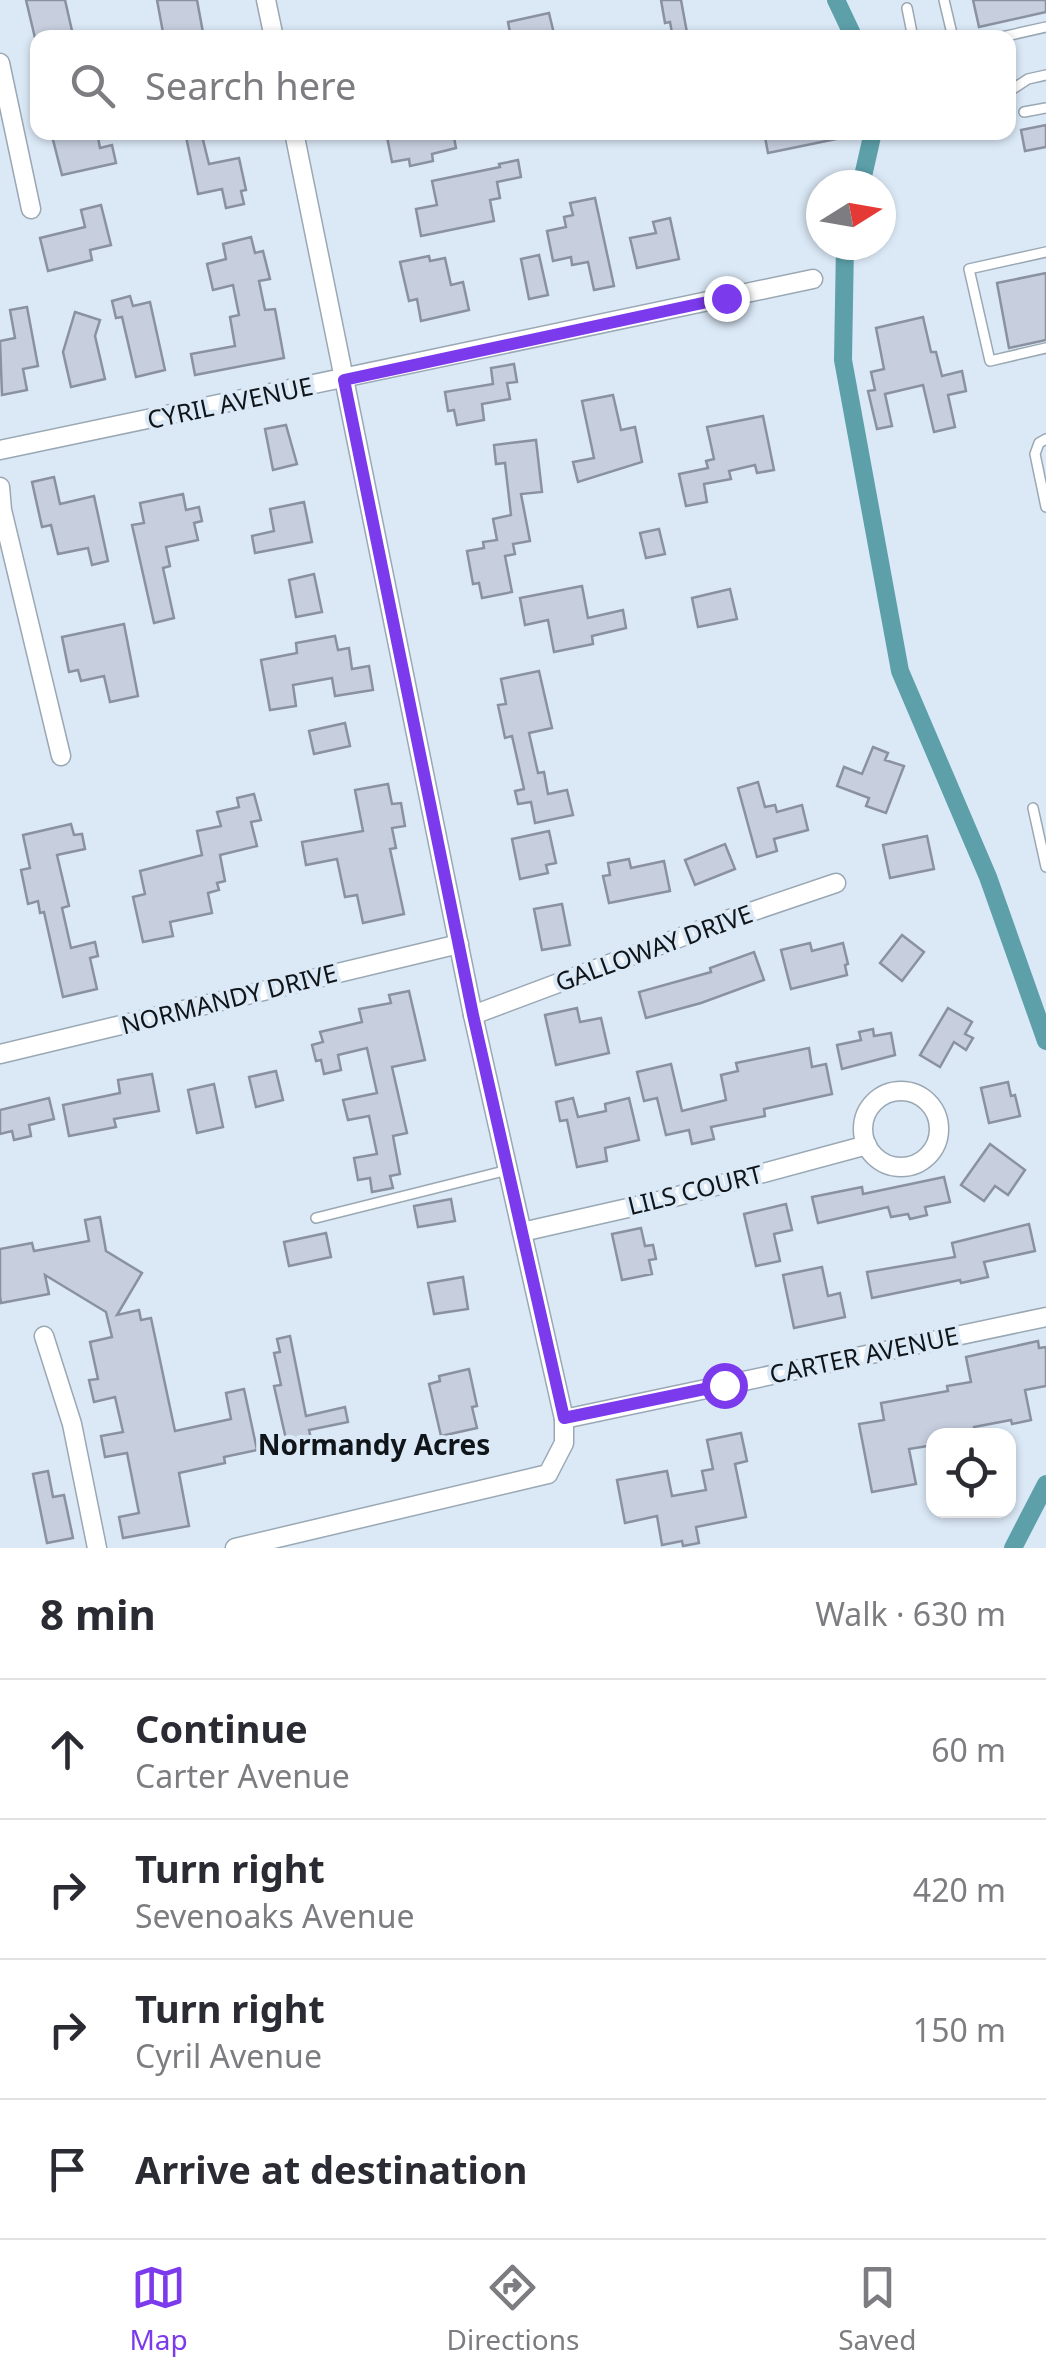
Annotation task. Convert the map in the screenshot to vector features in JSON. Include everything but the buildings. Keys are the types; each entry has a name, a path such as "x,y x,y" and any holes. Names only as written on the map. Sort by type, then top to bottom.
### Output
{"street":[{"path":"266,0 272,30"},
{"path":"0,63 32,209"},
{"path":"235,1548 548,1474 564,1443 564,1418 473,1015 296,140"},
{"name":"CYRIL AVENUE","path":"0,450 812,279"},
{"path":"0,487 1,510 61,756"},
{"name":"GALLOWAY DRIVE","path":"473,1015 836,883"},
{"name":"NORMANDY DRIVE","path":"0,1054 459,944"},
{"path":"900,1090 915,1093 936,1113 940,1128 937,1142 930,1155 918,1164 888,1165 867,1145 863,1130 866,1115 874,1102 886,1094 900,1090"},
{"name":"LILS COURT","path":"522,1232 662,1200 867,1145"},
{"name":"CARTER AVENUE","path":"564,1418 1046,1317"},
{"path":"44,1336 72,1424 98,1548"}],"lane":[{"path":"944,0 951,30"},
{"path":"907,8 911,30"},
{"path":"1016,34 1046,27"},
{"path":"1016,87 1046,75"},
{"path":"1024,112 1046,108"},
{"path":"1046,252 969,269 990,361 1046,348"},
{"path":"1046,439 1039,443 1035,454 1046,508"},
{"path":"1033,808 1043,861"},
{"path":"316,1218 508,1170"}],"waterway":[{"path":"836,0 850,30"},
{"path":"864,170 871,140"},
{"path":"845,260 843,360 900,671 988,877 1046,1041"},
{"path":"1013,1548 1046,1484"}],"district":[{"name":"Normandy Acres","path":"374,1445"}],"route":[{"path":"724,1385 564,1418 473,1015 344,380 726,298"}]}
